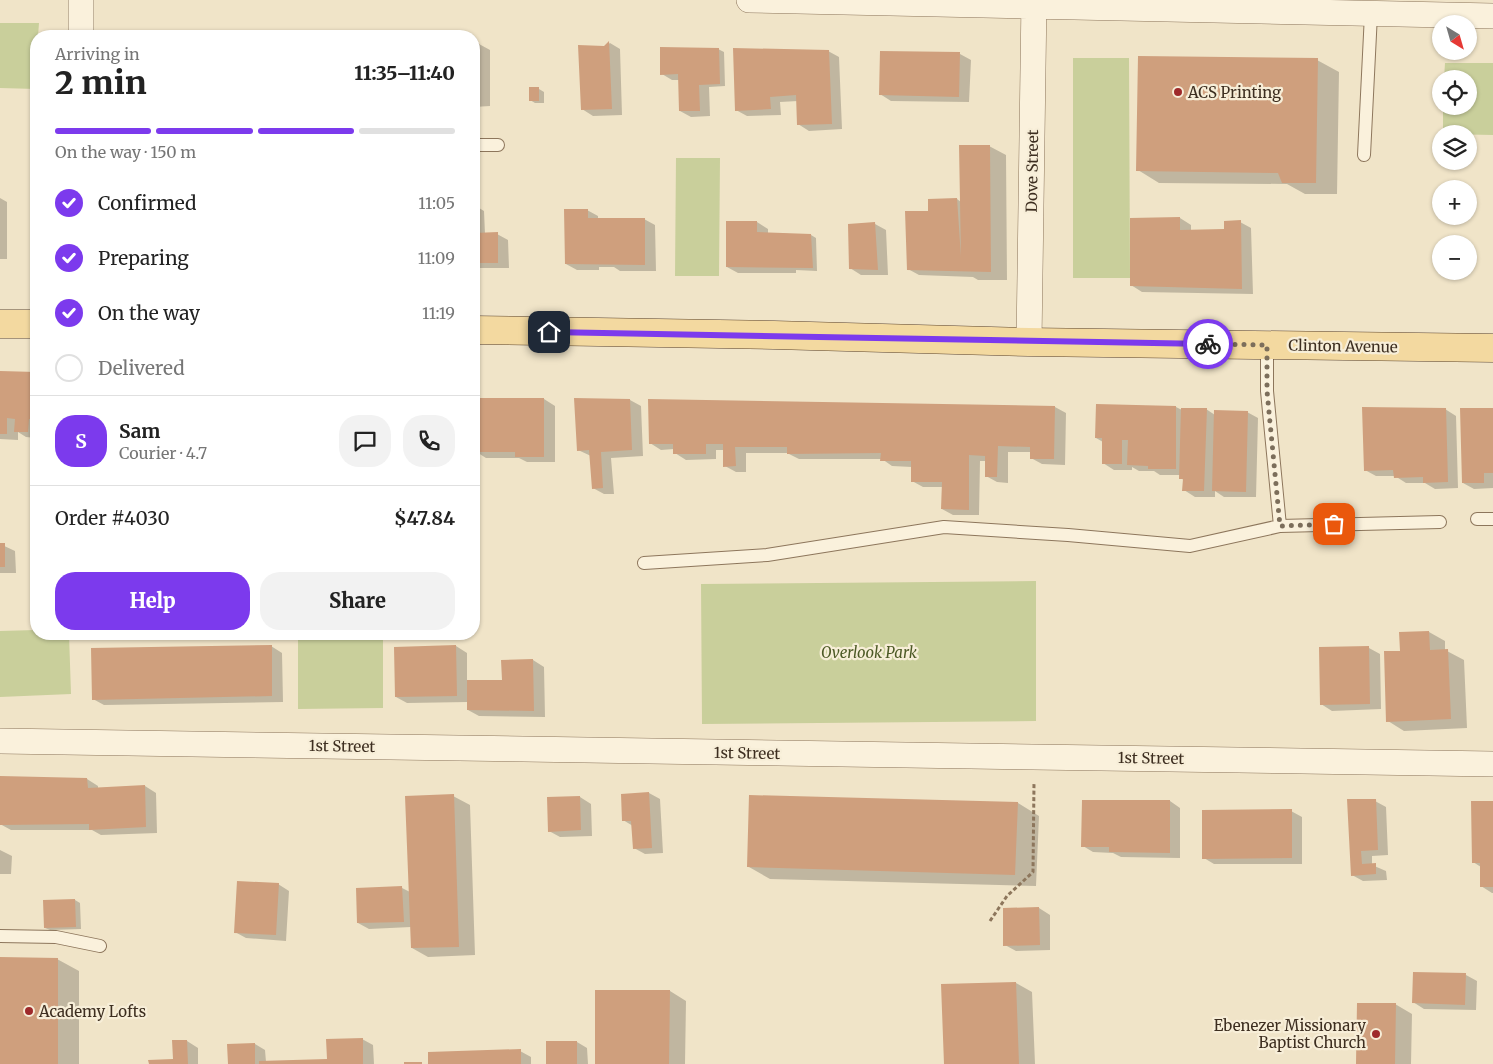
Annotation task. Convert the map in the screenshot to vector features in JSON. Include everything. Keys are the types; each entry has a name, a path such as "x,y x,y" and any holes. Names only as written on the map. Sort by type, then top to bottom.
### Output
{"main road":[{"path":"0,324 30,324"},
{"name":"Clinton Avenue","path":"480,330 764,334 1029,342 1493,348"}],"street":[{"path":"81,0 81,30"},
{"path":"749,0 1034,2 1371,14 1493,16"},
{"name":"Dove Street","path":"1029,342 1034,2"},
{"name":"1st Street","path":"0,741 1493,764"}],"lane":[{"path":"1364,155 1371,14"},
{"path":"480,145 498,145"},
{"path":"1267,345 1267,391 1280,526"},
{"path":"1477,520 1493,519"},
{"path":"644,563 767,555 944,527 1068,535 1190,546 1280,526 1440,522"},
{"path":"0,936 56,937 100,946"}],"path":[{"path":"990,921 1007,896 1033,872 1034,757"}],"green space":[{"path":"0,23 39,23 38,30 30,30 30,89 0,88"},
{"path":"1073,58 1129,58 1130,278 1073,278"},
{"path":"1445,63 1493,63 1493,135 1477,135 1477,125 1443,125 1443,115 1477,115 1477,70 1445,70"},
{"path":"676,158 720,158 719,276 675,276"},
{"name":"Overlook Park","path":"1036,581 1036,721 702,724 701,584"},
{"path":"30,630 30,640 69,640 71,694 0,697 0,631"},
{"path":"298,640 383,640 383,708 298,709"}],"building":[{"path":"609,41 612,109 581,110 578,45 604,46"},
{"path":"660,47 719,48 720,84 699,85 700,111 679,111 678,74 660,75"},
{"path":"733,48 829,50 832,124 797,125 796,95 770,97 771,109 735,111"},
{"path":"880,51 960,52 959,97 879,95"},
{"path":"1138,56 1318,58 1316,183 1282,183 1278,173 1136,171"},
{"path":"529,87 539,87 539,101 529,101"},
{"path":"959,145 990,145 991,272 907,270 905,211 928,211 928,199 957,198 961,257"},
{"path":"564,209 588,209 588,218 645,218 645,265 565,264"},
{"path":"1180,217 1180,230 1224,229 1224,221 1241,220 1242,289 1130,286 1130,218"},
{"path":"726,221 757,221 757,232 811,234 813,268 726,267"},
{"path":"875,222 878,270 849,269 848,224"},
{"path":"498,232 498,263 480,263 480,233"},
{"path":"0,371 30,372 30,419 28,432 14,432 15,419 7,418 7,434 0,434"},
{"path":"480,398 544,398 544,457 515,457 515,452 480,452"},
{"path":"574,398 630,399 632,450 601,452 603,488 592,489 589,450 577,451"},
{"path":"648,399 1055,406 1054,459 1030,459 1030,447 998,446 997,477 985,477 985,456 969,455 969,510 941,509 942,482 911,482 911,461 880,461 881,453 787,454 787,447 735,447 736,466 723,467 723,444 706,444 706,454 673,454 673,444 649,444"},
{"path":"1096,404 1176,406 1176,469 1148,469 1148,466 1127,465 1128,440 1122,440 1122,464 1102,464 1102,438 1095,438"},
{"path":"1362,407 1446,408 1448,482 1423,483 1423,477 1394,478 1393,470 1364,471"},
{"path":"1181,408 1207,408 1204,491 1182,491 1183,479 1179,479"},
{"path":"1460,408 1493,408 1493,473 1484,473 1484,483 1462,483"},
{"path":"1214,410 1248,411 1246,492 1212,491"},
{"path":"0,543 5,543 5,567 0,567"},
{"path":"1429,631 1430,650 1448,649 1451,719 1386,722 1384,651 1400,651 1399,632"},
{"path":"272,645 272,696 92,700 91,648"},
{"path":"456,645 457,696 395,697 394,647"},
{"path":"1369,646 1370,704 1320,705 1319,647"},
{"path":"533,659 534,711 467,710 467,680 502,680 501,660"},
{"path":"0,776 87,778 88,788 145,785 146,827 89,830 89,824 0,825"},
{"path":"649,792 652,848 633,849 631,821 622,821 621,794"},
{"path":"454,794 459,947 411,948 405,796"},
{"path":"749,795 1018,802 1015,875 747,867"},
{"path":"580,796 581,830 548,832 547,797"},
{"path":"1347,799 1376,799 1378,850 1361,851 1362,864 1376,863 1376,874 1351,876"},
{"path":"1082,800 1170,800 1170,853 1109,852 1109,847 1081,847"},
{"path":"1471,801 1493,801 1493,887 1480,887 1480,863 1472,863"},
{"path":"1292,809 1292,858 1202,859 1202,810"},
{"path":"237,881 279,883 276,935 234,933"},
{"path":"402,886 404,922 357,923 356,888"},
{"path":"75,899 76,927 44,928 43,900"},
{"path":"1039,907 1040,945 1003,946 1003,908"},
{"name":"Academy Lofts","path":"0,957 58,958 58,1064 0,1064"},
{"path":"1413,972 1466,973 1465,1005 1412,1003"},
{"path":"1016,982 1019,1064 944,1064 941,984"},
{"path":"595,990 670,990 669,1064 595,1064"},
{"name":"Ebenezer Missionary Baptist Church","path":"1357,1003 1396,1003 1395,1064 1356,1064"},
{"path":"363,1038 363,1064 259,1064 259,1061 327,1059 326,1039"},
{"path":"172,1040 187,1040 188,1064 149,1064 148,1060 173,1059"},
{"path":"546,1041 577,1041 577,1064 546,1064"},
{"path":"255,1043 255,1064 228,1064 227,1044"},
{"path":"521,1049 521,1064 428,1064 428,1052"},
{"path":"404,1062 422,1062 422,1064 404,1064"}],"way so far":[{"path":"1208,344 1267,345 1267,391 1280,526 1334,524"}],"place":[{"name":"ACS Printing","path":"1178,92"},
{"name":"Academy Lofts","path":"29,1011"},
{"name":"Ebenezer Missionary Baptist Church","path":"1376,1034"}],"route":[{"path":"549,332 755,334 1029,342 1208,344"}]}
